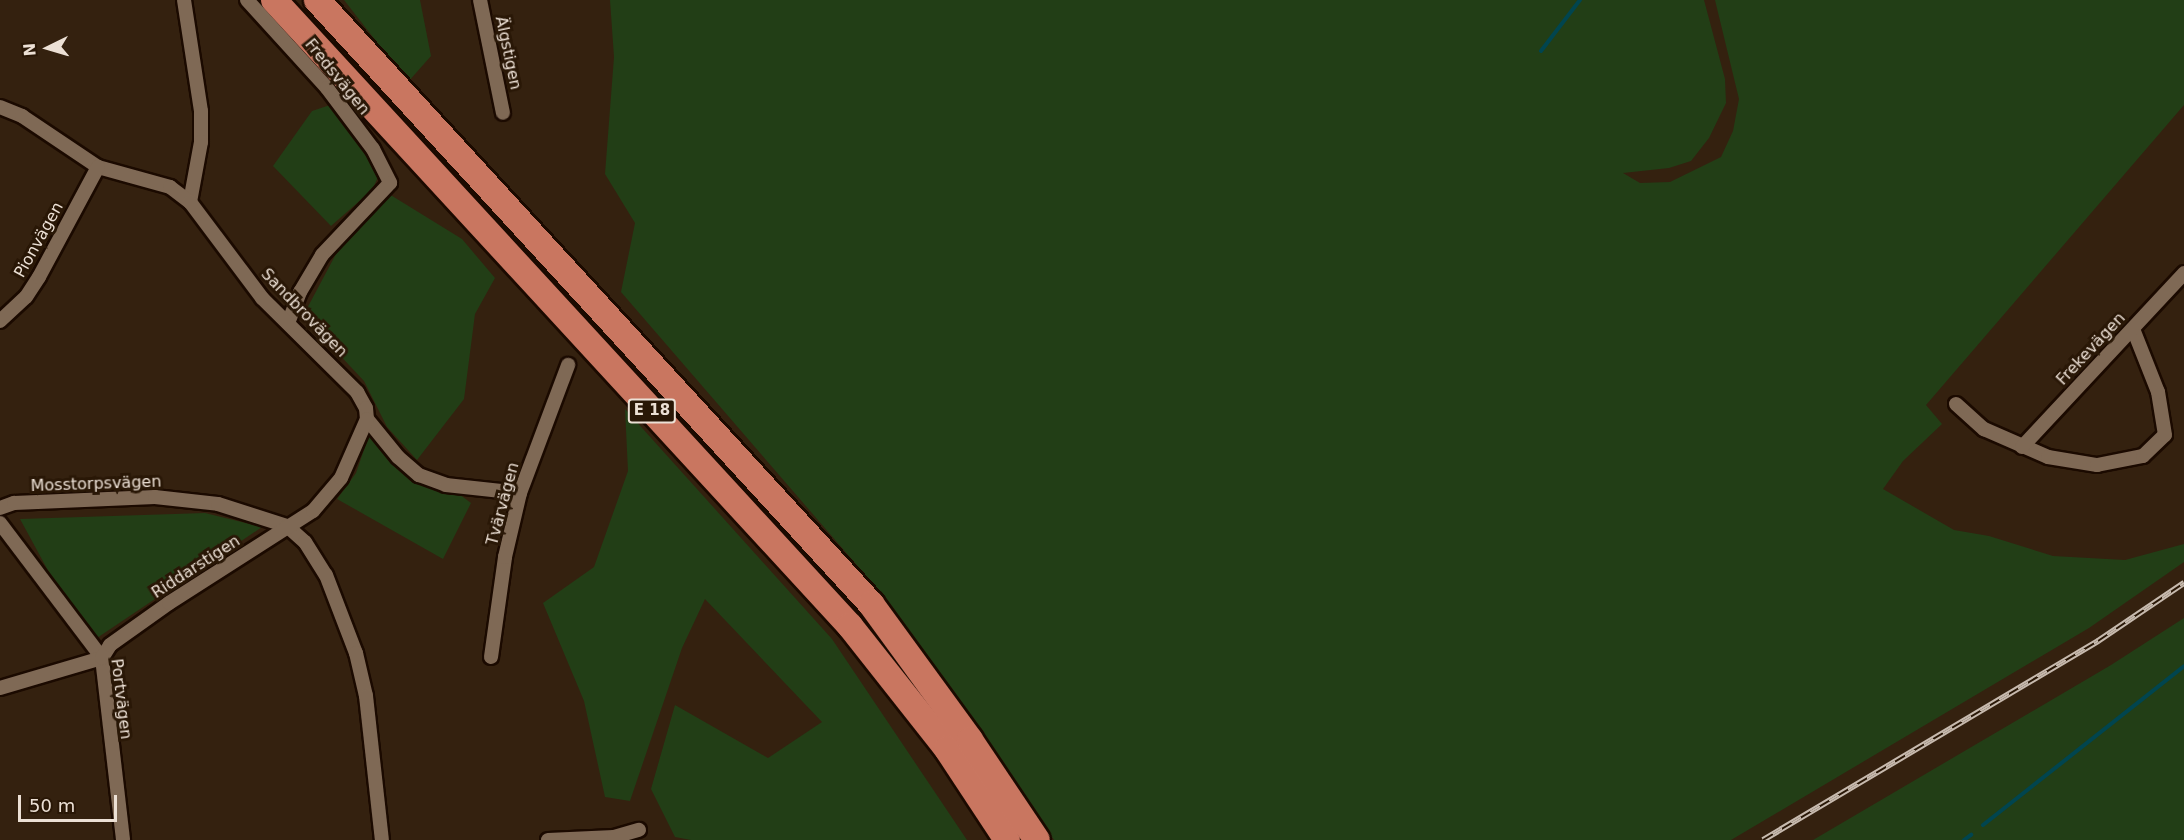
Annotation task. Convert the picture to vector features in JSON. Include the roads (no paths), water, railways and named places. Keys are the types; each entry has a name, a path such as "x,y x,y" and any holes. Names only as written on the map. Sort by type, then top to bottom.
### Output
{"highway":[{"name":"E 18","path":"274,0 849,626 947,749 1008,840"},
{"name":"E 18","path":"316,0 871,604 970,740 1037,840"}],"street":[{"path":"184,0 201,111 201,142 190,202"},
{"name":"Fredsvägen","path":"247,0 327,88 373,149 390,183 322,255 300,292 288,323"},
{"name":"Älgstigen","path":"480,0 503,113"},
{"name":"Sandbrovägen","path":"0,107 22,116 98,167 170,187 190,202 262,298 357,392 366,408 367,419 398,457 419,475 447,485 520,493"},
{"name":"Pionvägen","path":"0,321 26,297 39,278 98,167"},
{"name":"Frekevägen","path":"2022,447 2184,273"},
{"path":"1956,404 1984,429 2048,457 2097,465 2143,456 2164,435 2158,392 2133,329"},
{"name":"Tvärvägen","path":"491,657 505,557 520,493 568,365"},
{"name":"Riddarstigen","path":"102,658 110,645 137,626 313,511 331,492 367,419"},
{"name":"Mosstorpsvägen","path":"0,508 14,503 155,497 218,504 287,526 305,542 326,575 356,653 366,696 382,840"},
{"name":"Portvägen","path":"0,524 102,658 123,840"},
{"path":"0,688 102,658"},
{"path":"548,840 614,837 639,830"}],"waterway":[{"path":"1541,51 1580,0"},
{"path":"1983,825 2184,666"},
{"path":"1964,840 1971,835"}],"railway":[{"path":"1763,840 2098,641 2184,583"}]}
